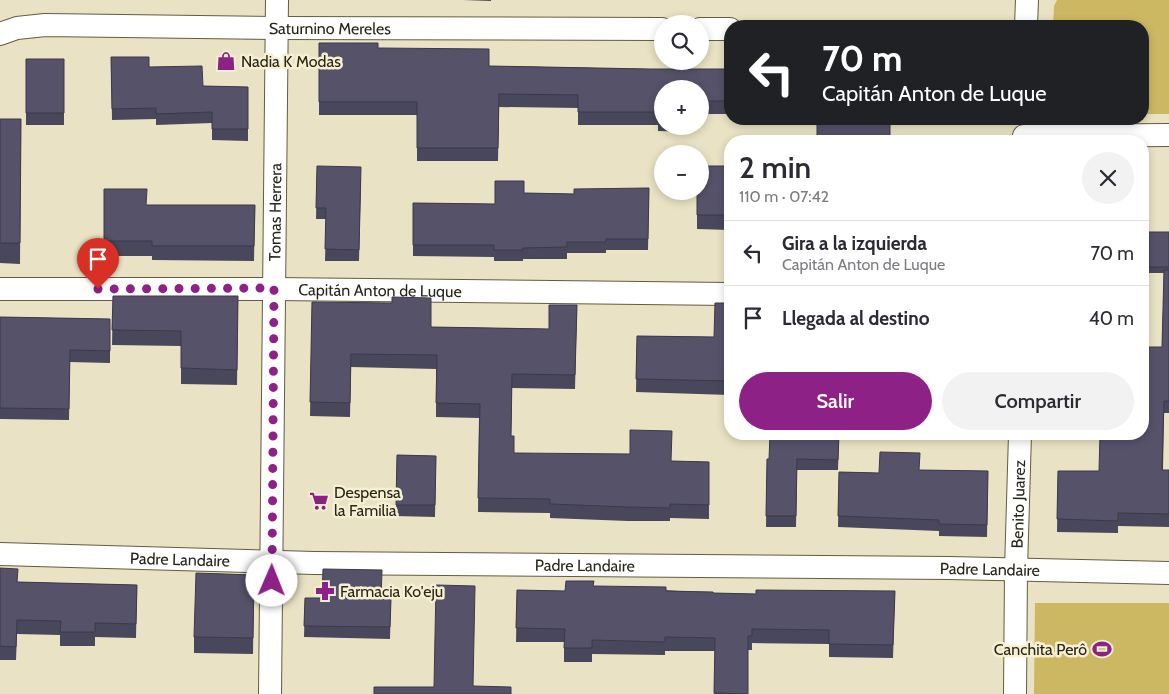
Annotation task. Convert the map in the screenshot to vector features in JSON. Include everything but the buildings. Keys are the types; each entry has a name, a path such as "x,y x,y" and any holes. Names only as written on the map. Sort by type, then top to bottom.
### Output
{"street":[{"name":"Tomas Herrera","path":"270,694 277,0"},
{"path":"1026,20 1027,0"},
{"name":"Saturnino Mereles","path":"0,34 17,28 45,24 277,28 654,29"},
{"path":"709,29 724,29"},
{"path":"1024,132 1169,135"},
{"name":"Capitán Anton de Luque","path":"0,289 274,288 724,294"},
{"name":"Benito Juarez","path":"1015,694 1020,440"},
{"name":"Padre Landaire","path":"0,554 272,563 929,568 1169,573"}],"shaded area":[{"path":"1057,0 1169,0 1169,114 1149,114 1149,20 1053,20 1054,6"},
{"name":"Canchita Perô","path":"1035,603 1169,603 1169,694 1034,694"}],"place":[{"name":"Nadia K Modas","path":"226,61"},
{"name":"Despensa la Familia","path":"319,501"},
{"name":"Farmacia Ko'eju","path":"325,591"},
{"name":"Canchita Perô","path":"1102,649"}],"route":[{"path":"98,289 274,288 272,581"}]}
